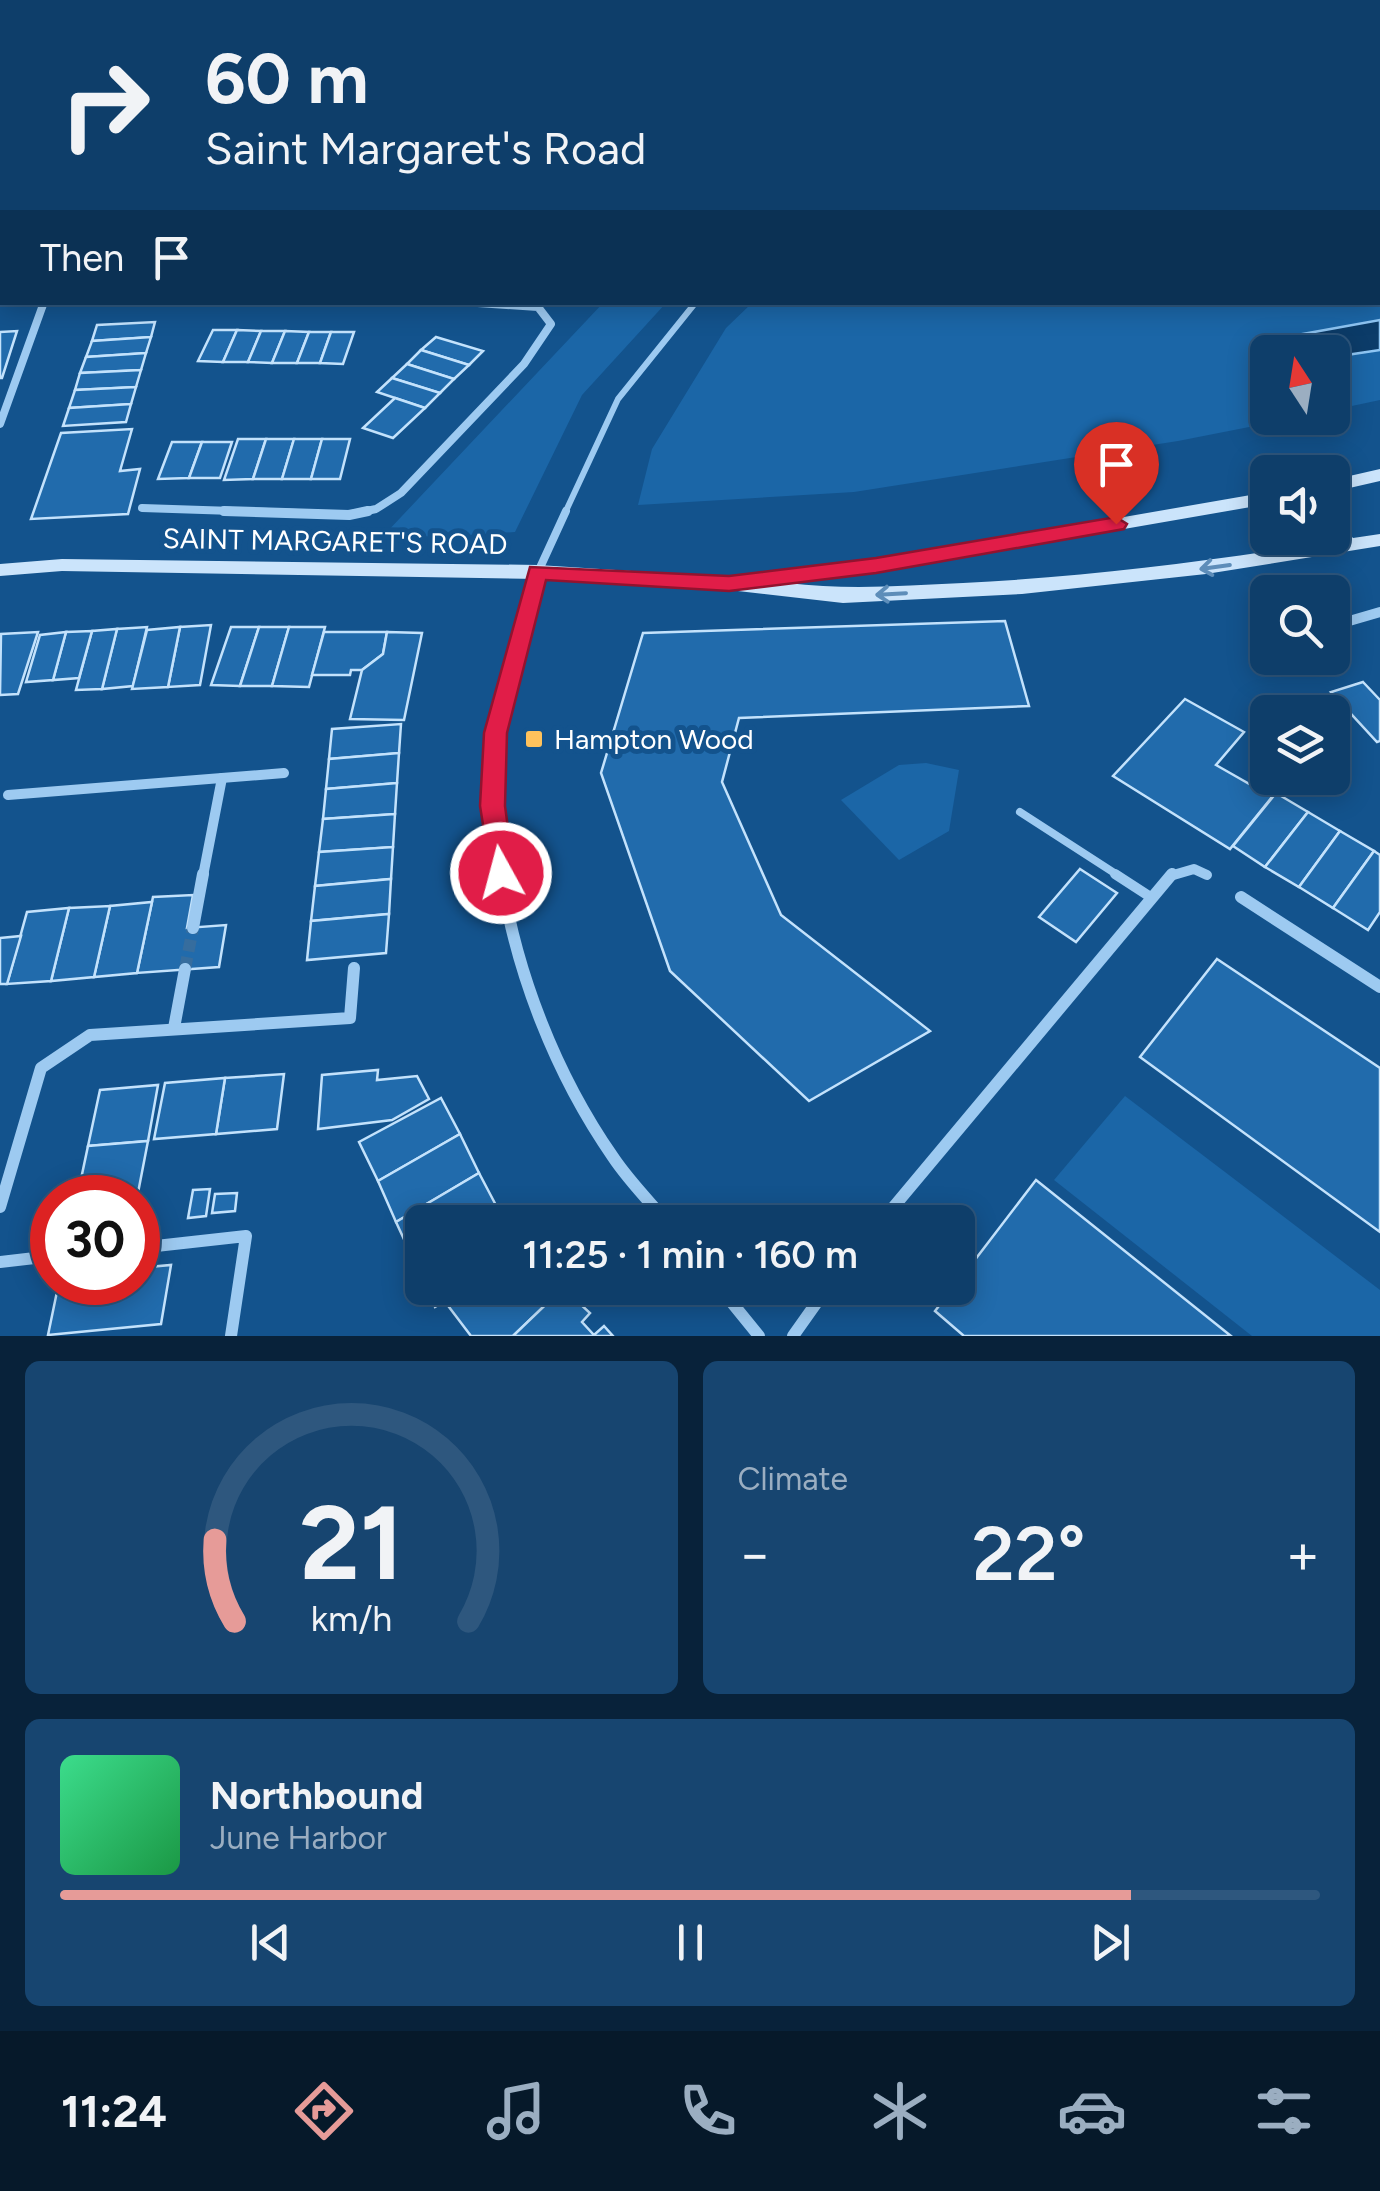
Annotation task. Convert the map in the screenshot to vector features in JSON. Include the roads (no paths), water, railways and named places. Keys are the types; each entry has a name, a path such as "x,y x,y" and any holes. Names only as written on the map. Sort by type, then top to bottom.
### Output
{"main road":[{"path":"1350,482 1380,475"},
{"name":"SAINT MARGARET'S ROAD","path":"729,584 876,566 1250,501"},
{"name":"SAINT MARGARET'S ROAD","path":"1350,545 1380,540"},
{"name":"SAINT MARGARET'S ROAD","path":"0,570 80,565 538,572 729,584 843,596 1022,587 1206,568 1287,555"}],"street":[{"path":"0,424 43,305"},
{"path":"142,508 349,515 376,509 401,493 524,364 551,324 538,307 508,305"},
{"path":"538,572 496,733 493,806 505,907 541,1024 609,1152 653,1205"},
{"path":"1350,621 1380,612"},
{"path":"8,795 284,773"},
{"path":"194,928 222,778"},
{"path":"895,1205 1172,874 1182,870 1207,875"},
{"path":"1241,897 1380,987"},
{"path":"0,1208 41,1068 90,1035 350,1018 354,968"},
{"path":"174,1028 185,970"},
{"path":"160,1246 246,1236 230,1336"},
{"path":"0,1262 30,1259"},
{"path":"734,1305 759,1336"},
{"path":"792,1336 815,1305"}],"lane":[{"path":"538,572 618,398 694,305"},
{"path":"1020,812 1152,898"}],"tunnel":[{"path":"185,969 193,928"}],"place":[{"name":"Hampton Wood","path":"534,739"}]}
